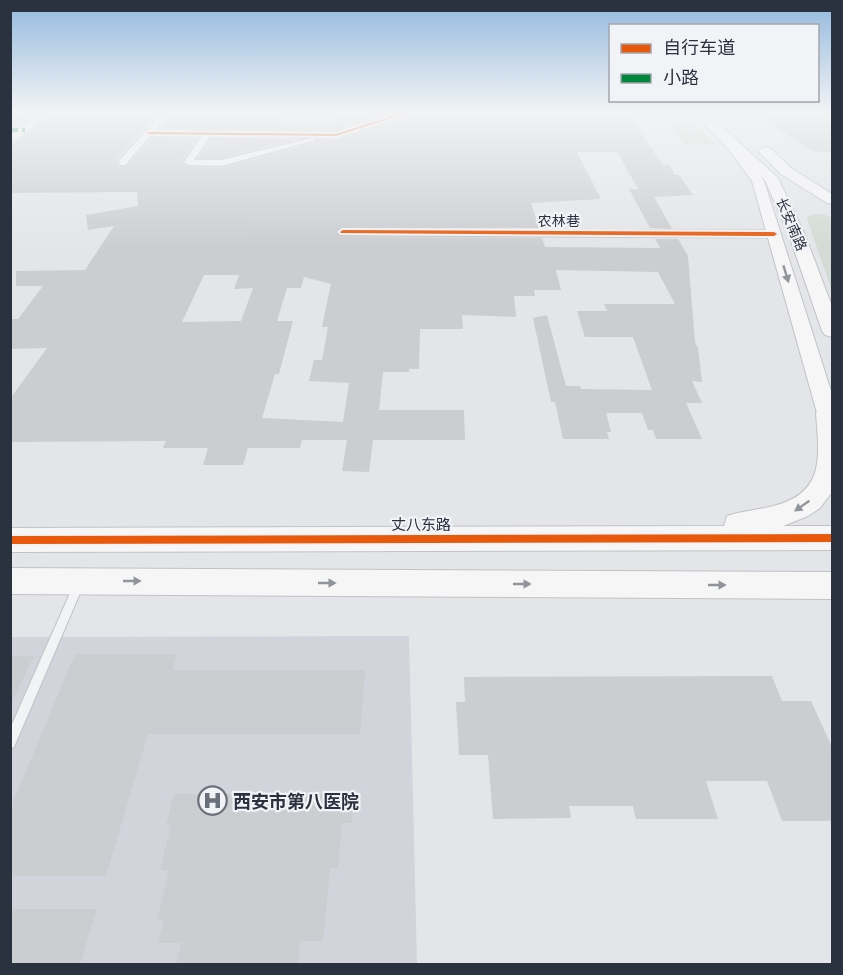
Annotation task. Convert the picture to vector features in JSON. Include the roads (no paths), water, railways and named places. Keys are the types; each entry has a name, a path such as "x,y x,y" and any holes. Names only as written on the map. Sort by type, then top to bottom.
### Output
{"main road":[{"path":"636,538 787,515 817,495 828,475 832,456 830,418 756,176 741,156"},
{"name":"长安南路","path":"746,156 771,178 793,224 832,331"},
{"name":"长安南路","path":"771,156 786,171 832,200"},
{"path":"793,224 796,210 808,208 832,212"},
{"name":"丈八东路","path":"10,540 832,538"},
{"path":"10,581 832,586"}],"street":[{"path":"122,163 128,156"},
{"path":"192,156 188,162 221,163 248,156"},
{"name":"农林巷","path":"343,232 774,234"}],"lane":[{"path":"10,743 81,581"}],"place":[{"name":"西安市第八医院","path":"212,801"}]}
